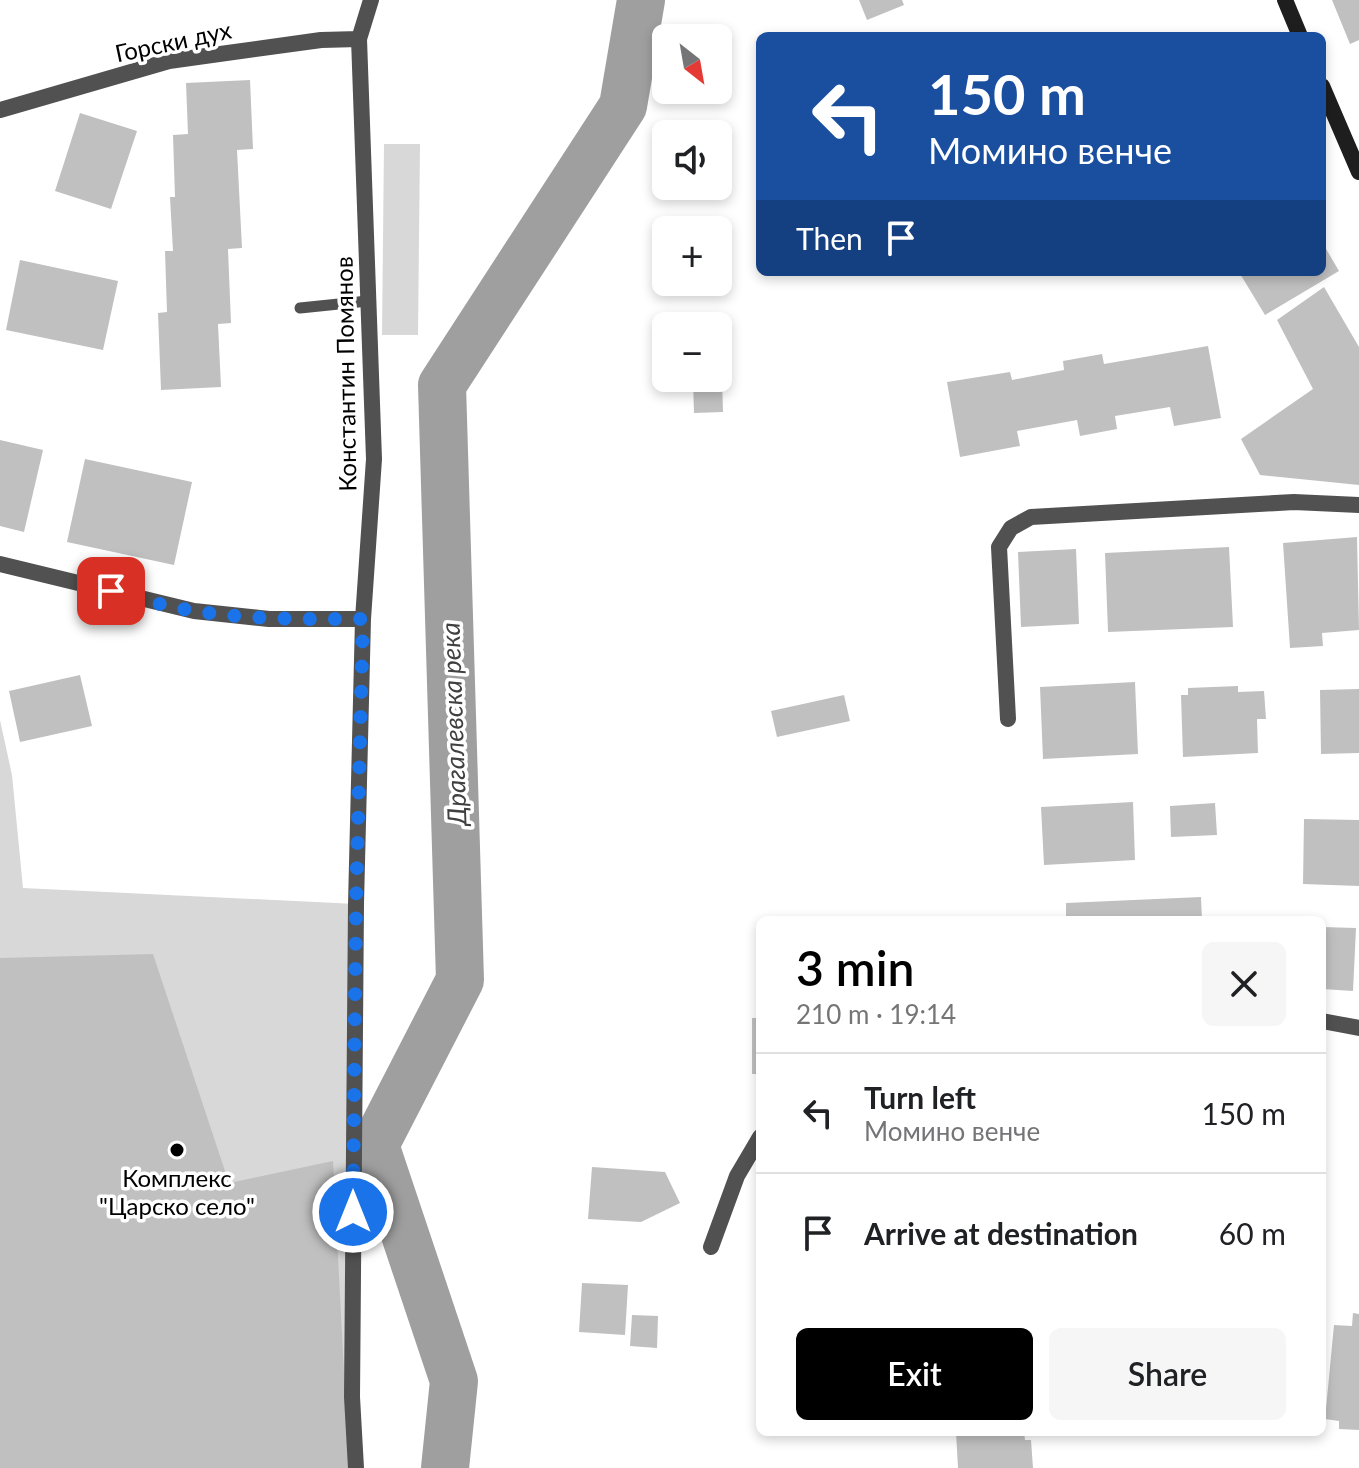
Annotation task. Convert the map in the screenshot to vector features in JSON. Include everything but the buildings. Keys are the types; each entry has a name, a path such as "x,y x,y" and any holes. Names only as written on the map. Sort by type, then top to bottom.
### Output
{"main road":[{"path":"1285,0 1298,32"},
{"path":"1326,95 1359,172"}],"street":[{"name":"Константин Помянов","path":"356,1468 352,1397 355,935 363,619 374,459 359,39 371,0"},
{"name":"Горски дух","path":"0,110 169,61 321,40 359,39"},
{"path":"1008,719 999,547 1011,528 1031,517 1294,502 1359,505"},
{"path":"0,564 194,611 269,619 363,619"},
{"path":"1326,1022 1359,1028"},
{"path":"711,1247 737,1176 756,1144"}],"lane":[{"path":"300,308 368,301"}],"shaded area":[{"path":"384,144 420,144 418,335 382,335"},
{"name":"Комплекс \"Царско село\"","path":"0,720 12,775 23,888 356,904 352,1397 0,1468"}],"waterway":[{"name":"Драгалевска река","path":"445,1468 454,1381 375,1145 460,980 442,385 623,106 641,0"}],"place":[{"name":"Комплекс \"Царско село\"","path":"177,1150"}],"route":[{"path":"111,591 194,611 244,617 363,619 353,1212"}]}
